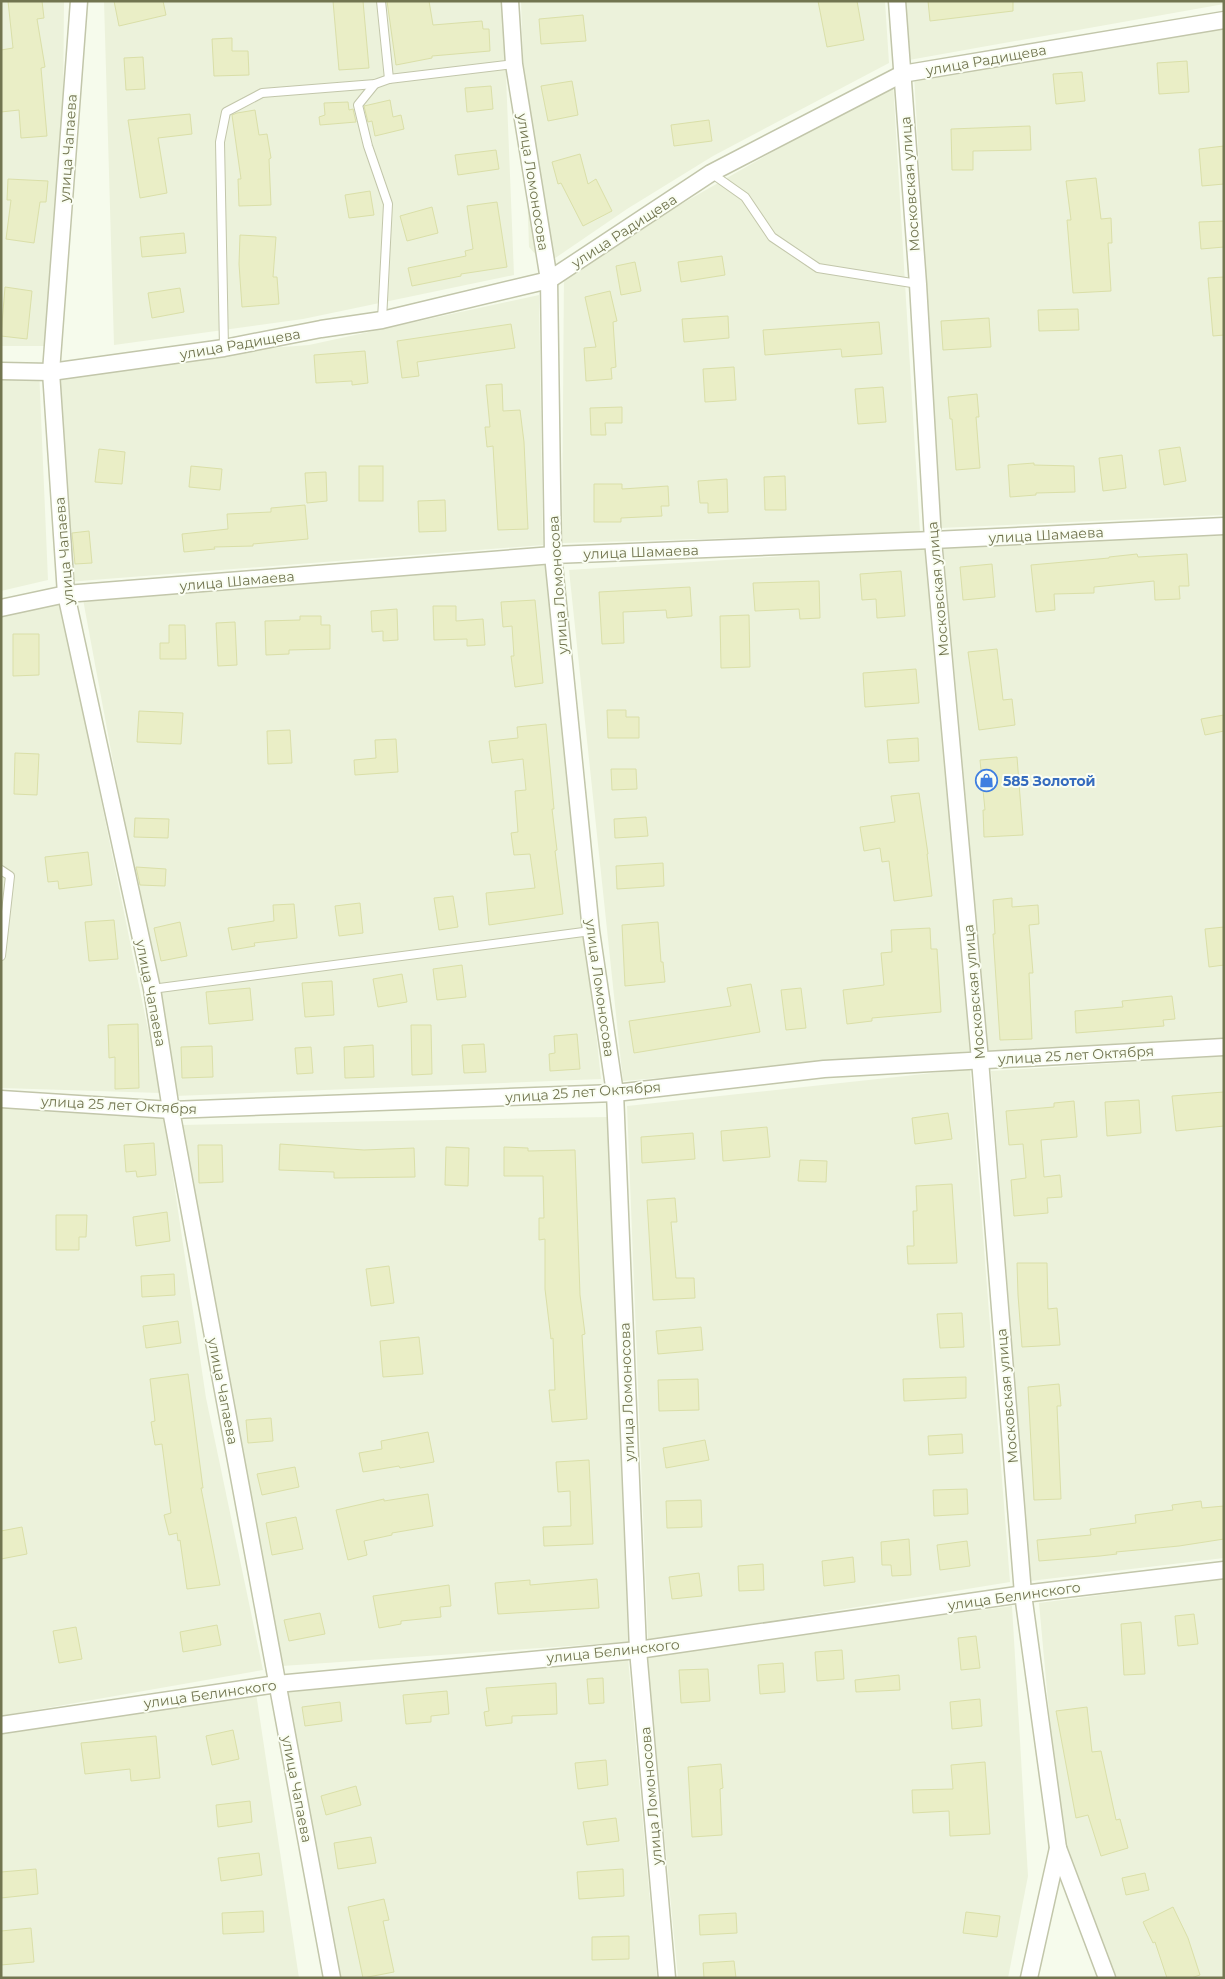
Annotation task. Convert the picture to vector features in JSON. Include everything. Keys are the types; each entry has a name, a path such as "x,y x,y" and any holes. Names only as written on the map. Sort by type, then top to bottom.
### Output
{"street":[{"name":"улица Чапаева","path":"79,1 51,372 66,594 152,989 171,1110 332,1978"},
{"name":"улица Ломоносова","path":"510,1 514,64 549,280 553,555 591,932 615,1093 638,1650 667,1978"},
{"name":"Московская улица","path":"897,1 918,284 933,540 980,1060 1023,1594 1058,1848 1028,1978"},
{"name":"улица Радищева","path":"1,371 51,372 224,348 321,329 382,320 549,280 711,173 902,74 1224,20"},
{"name":"улица Шамаева","path":"1,608 66,594 553,555 1224,526"},
{"name":"улица 25 лет Октября","path":"1,1099 171,1110 615,1093 824,1069 1224,1047"},
{"name":"улица Белинского","path":"1,1725 277,1684 638,1650 1023,1594 1224,1570"},
{"path":"1058,1848 1107,1978"}],"lane":[{"path":"381,1 389,79"},
{"path":"224,348 220,142 226,112 262,94 375,84 389,79 514,64"},
{"path":"375,84 358,105 368,146 388,204 382,320"},
{"path":"711,173 745,197 772,237 818,268 918,284"},
{"path":"1,870 10,876 1,956"},
{"path":"152,989 591,932"}],"shaded area":[{"path":"1,1 64,1 61,346 1,346"},
{"path":"104,1 503,1 514,275 303,319 114,345"},
{"path":"521,1 885,1 889,63 713,156 627,209 545,265 529,247"},
{"path":"905,1 1224,1 1224,4 909,60"},
{"path":"1224,27 1224,515 940,528 914,75"},
{"path":"893,83 920,533 562,543 564,271"},
{"path":"539,295 543,545 67,582 56,365 309,345"},
{"path":"39,369 48,580 1,591 1,370"},
{"path":"1224,535 1224,1038 986,1051 943,547"},
{"path":"925,547 972,1051 623,1081 569,570"},
{"path":"545,561 601,1079 175,1096 82,594"},
{"path":"60,600 161,1093 1,1088 1,612"},
{"path":"1224,1056 1224,1558 1030,1581 991,1071"},
{"path":"970,1069 1010,1582 648,1641 627,1106"},
{"path":"1,1105 163,1110 206,1398 263,1670 1,1716"},
{"path":"608,1117 628,1642 282,1666 180,1125"},
{"path":"1224,1579 1224,1978 1108,1978 1063,1866 1039,1603"},
{"path":"1012,1606 1028,1876 1008,1978 678,1978 647,1654"},
{"path":"628,1658 657,1978 339,1978 283,1686"},
{"path":"256,1693 299,1978 1,1978 1,1732"}],"building":[{"path":"8,1 42,1 44,18 37,19 45,67 41,68 47,136 21,138 19,110 1,112 1,50 13,48"},
{"path":"114,1 163,1 166,15 119,26"},
{"path":"333,1 363,1 369,68 339,70"},
{"path":"387,1 429,1 433,25 482,21 483,29 489,29 490,51 432,56 432,58 396,65"},
{"path":"818,1 857,1 864,40 827,47"},
{"path":"928,1 1013,1 1013,11 930,21"},
{"path":"583,15 586,41 541,44 539,19"},
{"path":"232,38 232,51 248,51 249,75 214,76 212,39"},
{"path":"143,57 145,89 126,90 124,58"},
{"path":"1187,61 1189,92 1159,94 1157,63"},
{"path":"1082,72 1085,101 1056,104 1053,74"},
{"path":"572,81 578,115 548,121 541,86"},
{"path":"491,86 493,109 467,112 465,88"},
{"path":"390,100 393,117 401,115 404,129 375,136 372,121 368,122 364,106"},
{"path":"348,102 349,110 353,109 356,122 320,125 319,117 325,115 324,103"},
{"path":"255,110 259,135 267,134 271,158 269,159 271,205 239,206 238,179 241,179 232,115"},
{"path":"190,114 192,134 158,138 167,193 140,198 128,120"},
{"path":"709,120 712,141 674,146 671,125"},
{"path":"1030,126 1031,150 973,151 973,170 952,170 951,129"},
{"path":"1224,146 1224,184 1202,186 1199,149"},
{"path":"496,150 499,169 458,175 455,155"},
{"path":"580,154 588,184 596,179 612,211 583,226 561,183 558,184 552,162"},
{"path":"1096,178 1101,219 1111,218 1112,243 1108,243 1111,291 1073,293 1067,220 1071,220 1066,181"},
{"path":"8,179 48,181 46,202 40,202 34,243 6,239 11,200 7,200"},
{"path":"370,191 374,215 349,218 345,195"},
{"path":"497,202 507,267 461,274 461,276 412,286 408,268 466,256 465,251 473,249 467,206"},
{"path":"432,207 438,233 407,241 400,216"},
{"path":"1224,221 1224,247 1201,249 1199,222"},
{"path":"184,233 186,253 142,257 140,237"},
{"path":"240,235 276,237 273,277 277,277 279,304 242,307 239,264"},
{"path":"722,256 725,275 681,282 678,262"},
{"path":"635,262 641,291 621,295 616,266"},
{"path":"1224,277 1224,335 1213,336 1208,278"},
{"path":"5,287 32,291 27,339 1,336"},
{"path":"180,288 184,312 152,318 148,293"},
{"path":"610,291 617,321 613,322 616,367 611,368 612,379 586,381 584,348 596,347 585,297"},
{"path":"1078,309 1079,330 1039,331 1038,310"},
{"path":"728,316 729,338 684,342 682,319"},
{"path":"989,318 991,347 943,350 941,321"},
{"path":"879,322 882,354 842,357 841,349 765,355 763,330"},
{"path":"511,324 515,348 417,362 419,376 402,378 397,341"},
{"path":"365,351 368,383 352,385 352,381 316,383 314,355"},
{"path":"734,367 736,400 705,402 703,369"},
{"path":"502,384 503,411 520,410 524,442 528,529 498,530 493,446 487,447 485,427 490,427 486,385"},
{"path":"883,387 886,422 858,424 855,389"},
{"path":"977,394 979,417 976,417 980,468 956,470 952,419 950,419 948,397"},
{"path":"622,407 622,423 605,423 606,435 591,435 590,408"},
{"path":"1180,447 1186,481 1164,485 1159,450"},
{"path":"99,449 125,452 122,484 95,482"},
{"path":"1122,455 1126,488 1103,491 1099,458"},
{"path":"1034,463 1034,465 1074,466 1075,492 1036,493 1036,495 1010,497 1008,465"},
{"path":"191,466 222,469 220,490 189,487"},
{"path":"359,466 383,466 383,501 359,501"},
{"path":"326,472 327,501 307,503 305,473"},
{"path":"785,476 786,510 765,510 764,477"},
{"path":"727,479 728,512 708,513 708,503 700,503 698,481"},
{"path":"594,484 622,484 622,489 668,486 669,506 661,506 662,516 621,518 621,522 594,522"},
{"path":"445,500 446,531 419,532 418,501"},
{"path":"305,505 308,539 253,544 253,546 214,547 215,549 184,552 182,534 228,529 227,514 271,512 271,508"},
{"path":"89,531 92,563 75,564 72,533"},
{"path":"1137,554 1138,557 1187,554 1189,586 1179,586 1180,599 1155,600 1154,581 1094,587 1094,593 1054,594 1055,610 1036,612 1031,565"},
{"path":"992,564 995,597 963,600 960,567"},
{"path":"901,571 905,616 877,618 876,599 862,600 860,574"},
{"path":"819,581 820,618 800,619 799,609 755,611 753,583"},
{"path":"690,587 692,616 667,618 666,610 623,612 624,643 602,644 599,592"},
{"path":"535,600 543,683 515,687 511,656 514,656 512,626 503,627 501,602"},
{"path":"433,606 456,606 456,621 483,619 485,645 467,646 467,639 434,640"},
{"path":"397,609 398,640 383,641 383,631 372,632 371,611"},
{"path":"749,615 750,667 721,668 720,616"},
{"path":"300,616 321,616 321,625 330,625 330,649 289,650 289,654 266,655 265,621 300,620"},
{"path":"235,622 237,665 218,666 216,623"},
{"path":"169,625 185,625 186,659 160,659 160,643 169,643"},
{"path":"13,634 39,634 39,675 13,676"},
{"path":"997,649 1003,700 1012,699 1015,725 979,730 968,652"},
{"path":"916,669 919,703 865,707 863,673"},
{"path":"607,710 626,710 626,717 639,717 639,738 608,738"},
{"path":"139,711 183,713 181,744 137,742"},
{"path":"1224,715 1224,731 1205,735 1201,719"},
{"path":"546,724 557,850 555,851 563,914 489,925 486,893 535,888 530,854 514,855 511,833 518,832 515,791 526,790 523,759 492,763 489,741 518,738 517,727"},
{"path":"290,730 292,763 268,764 267,731"},
{"path":"918,738 919,761 889,763 887,740"},
{"path":"396,739 398,772 355,775 354,760 376,758 375,740"},
{"path":"15,753 39,754 37,795 14,794"},
{"path":"1017,757 1023,835 984,837 983,810 985,810 980,760"},
{"path":"611,769 636,769 637,789 612,790"},
{"path":"919,793 932,896 894,901 889,861 882,862 880,848 864,851 860,827 895,822 891,796"},
{"path":"646,817 648,836 615,838 614,819"},
{"path":"135,818 169,819 168,838 134,837"},
{"path":"88,852 92,885 59,889 58,881 48,882 45,857"},
{"path":"663,863 664,886 617,889 616,866"},
{"path":"136,867 166,869 165,886 140,885"},
{"path":"453,896 458,927 439,930 434,898"},
{"path":"1012,898 1012,907 1038,905 1039,924 1029,925 1033,973 1029,973 1032,1039 1000,1040 993,934 995,934 993,900"},
{"path":"360,903 363,933 339,936 335,906"},
{"path":"294,904 297,938 254,943 255,946 232,950 228,928 274,921 273,905"},
{"path":"114,920 118,959 89,961 85,922"},
{"path":"180,922 187,956 161,961 154,928"},
{"path":"658,922 661,962 663,962 665,982 625,986 622,925"},
{"path":"1224,927 1224,965 1209,967 1205,929"},
{"path":"930,928 931,949 937,949 941,1012 872,1018 872,1021 847,1024 843,990 884,985 881,953 892,952 891,930"},
{"path":"462,965 466,997 437,1000 433,969"},
{"path":"402,974 407,1002 378,1007 373,979"},
{"path":"332,981 334,1015 305,1017 302,983"},
{"path":"751,984 760,1032 634,1053 629,1021 731,1006 727,988"},
{"path":"250,988 253,1020 209,1024 206,992"},
{"path":"801,988 806,1028 786,1030 781,990"},
{"path":"1172,996 1175,1019 1163,1020 1164,1026 1076,1033 1075,1011 1123,1007 1122,1001"},
{"path":"138,1024 139,1088 115,1089 115,1057 109,1058 108,1025"},
{"path":"411,1025 431,1025 432,1074 412,1075"},
{"path":"577,1034 580,1069 550,1071 549,1054 555,1053 554,1036"},
{"path":"484,1044 486,1072 464,1073 462,1045"},
{"path":"373,1045 374,1077 345,1078 344,1047"},
{"path":"212,1046 213,1077 182,1078 181,1047"},
{"path":"311,1047 313,1073 297,1074 295,1048"},
{"path":"1224,1092 1224,1126 1176,1131 1172,1096"},
{"path":"1139,1100 1141,1133 1107,1136 1105,1102"},
{"path":"1074,1101 1077,1137 1041,1140 1044,1177 1060,1175 1062,1197 1047,1198 1048,1213 1014,1216 1011,1180 1026,1178 1023,1144 1009,1145 1006,1111 1054,1107 1054,1103"},
{"path":"948,1113 952,1139 915,1144 912,1118"},
{"path":"767,1127 770,1157 723,1161 721,1131"},
{"path":"693,1133 695,1159 642,1163 641,1137"},
{"path":"154,1143 156,1175 137,1177 136,1171 126,1172 124,1145"},
{"path":"280,1144 364,1150 414,1148 415,1177 334,1178 334,1172 279,1170"},
{"path":"198,1145 222,1145 223,1182 199,1183"},
{"path":"446,1147 469,1148 468,1186 445,1185"},
{"path":"504,1147 528,1148 528,1151 575,1150 580,1295 585,1334 582,1335 587,1419 552,1422 549,1390 555,1390 553,1338 551,1339 545,1289 545,1239 539,1240 539,1218 544,1218 543,1176 504,1176"},
{"path":"800,1160 827,1161 826,1182 798,1181"},
{"path":"952,1184 957,1263 908,1264 907,1246 914,1246 913,1211 917,1211 916,1186"},
{"path":"675,1198 677,1222 671,1222 676,1278 694,1278 695,1298 653,1300 647,1200"},
{"path":"167,1212 170,1241 136,1246 133,1217"},
{"path":"56,1215 87,1215 86,1237 79,1237 79,1250 56,1250"},
{"path":"1017,1263 1047,1263 1048,1309 1057,1308 1060,1345 1022,1347"},
{"path":"389,1266 394,1303 371,1306 366,1269"},
{"path":"174,1274 175,1295 142,1297 141,1276"},
{"path":"962,1313 964,1347 940,1348 937,1314"},
{"path":"178,1321 181,1343 146,1348 143,1326"},
{"path":"701,1327 703,1350 658,1354 656,1331"},
{"path":"419,1337 423,1374 383,1377 380,1341"},
{"path":"188,1374 203,1488 201,1488 220,1585 187,1589 180,1540 178,1541 177,1533 169,1535 164,1515 171,1513 162,1444 155,1445 151,1422 155,1421 150,1379"},
{"path":"966,1377 966,1398 904,1401 903,1379"},
{"path":"698,1379 699,1410 659,1411 658,1380"},
{"path":"1059,1384 1061,1406 1057,1406 1061,1499 1034,1500 1028,1387"},
{"path":"271,1418 273,1441 248,1443 246,1420"},
{"path":"428,1432 434,1462 363,1472 359,1453 382,1449 381,1441"},
{"path":"962,1434 963,1453 929,1455 928,1436"},
{"path":"705,1440 709,1460 666,1468 663,1448"},
{"path":"589,1460 593,1544 544,1546 543,1527 571,1526 570,1491 558,1492 556,1462"},
{"path":"295,1467 299,1487 262,1495 257,1474"},
{"path":"967,1489 968,1514 934,1516 933,1490"},
{"path":"428,1494 433,1526 392,1533 392,1535 364,1541 367,1555 348,1560 336,1510 384,1499 384,1501"},
{"path":"701,1500 702,1527 667,1528 666,1501"},
{"path":"1201,1501 1202,1508 1224,1506 1224,1539 1179,1546 1116,1552 1117,1554 1039,1561 1037,1540 1091,1535 1090,1529 1136,1523 1135,1515 1173,1510 1172,1505"},
{"path":"296,1517 303,1549 272,1555 266,1523"},
{"path":"22,1527 27,1554 1,1559 1,1531"},
{"path":"909,1539 911,1575 892,1576 891,1565 882,1565 881,1542"},
{"path":"967,1541 970,1566 940,1570 937,1545"},
{"path":"853,1557 855,1582 824,1586 822,1561"},
{"path":"763,1564 764,1590 739,1591 738,1566"},
{"path":"699,1573 702,1596 672,1599 669,1577"},
{"path":"597,1579 599,1608 498,1614 495,1583 530,1580 530,1585"},
{"path":"449,1585 451,1606 440,1607 441,1617 401,1621 401,1624 379,1628 373,1596"},
{"path":"320,1613 325,1634 289,1641 284,1620"},
{"path":"1194,1614 1198,1644 1178,1646 1175,1616"},
{"path":"1141,1622 1145,1674 1124,1675 1121,1624"},
{"path":"217,1625 221,1645 183,1652 180,1632"},
{"path":"76,1627 82,1659 59,1663 53,1631"},
{"path":"976,1636 980,1668 961,1670 958,1638"},
{"path":"842,1650 844,1679 817,1681 815,1652"},
{"path":"783,1663 785,1692 760,1694 758,1665"},
{"path":"708,1669 710,1701 681,1703 679,1670"},
{"path":"899,1675 900,1690 856,1692 855,1680"},
{"path":"603,1678 604,1703 589,1704 587,1679"},
{"path":"556,1683 557,1714 512,1716 512,1723 486,1726 484,1712 489,1711 486,1688"},
{"path":"447,1691 449,1714 431,1716 431,1722 406,1724 403,1695"},
{"path":"980,1699 982,1726 952,1729 950,1702"},
{"path":"340,1702 342,1721 305,1726 302,1707"},
{"path":"1087,1707 1092,1752 1101,1751 1116,1820 1120,1819 1128,1848 1101,1856 1088,1815 1076,1818 1056,1711"},
{"path":"233,1730 239,1759 212,1765 206,1736"},
{"path":"156,1736 160,1778 131,1781 130,1769 85,1774 81,1743"},
{"path":"606,1760 608,1785 578,1789 575,1763"},
{"path":"985,1762 990,1834 950,1836 949,1811 913,1813 912,1790 953,1789 951,1765"},
{"path":"721,1764 723,1788 720,1789 722,1835 692,1837 688,1767"},
{"path":"356,1786 361,1805 326,1815 321,1796"},
{"path":"250,1801 252,1822 218,1827 216,1805"},
{"path":"616,1818 619,1841 587,1845 583,1822"},
{"path":"371,1837 376,1863 338,1869 334,1843"},
{"path":"259,1853 262,1875 221,1881 218,1858"},
{"path":"36,1869 38,1894 1,1898 1,1872"},
{"path":"623,1869 624,1896 579,1899 577,1872"},
{"path":"1145,1873 1149,1890 1126,1895 1122,1878"},
{"path":"384,1899 389,1920 383,1921 394,1972 363,1978 348,1907"},
{"path":"1173,1907 1188,1938 1200,1975 1191,1978 1167,1978 1155,1942 1153,1943 1143,1922"},
{"path":"263,1911 264,1932 223,1934 222,1913"},
{"path":"966,1912 1000,1916 997,1937 963,1933"},
{"path":"736,1913 737,1933 700,1935 699,1915"},
{"path":"31,1928 34,1962 1,1965 1,1931"},
{"path":"629,1936 629,1959 592,1960 592,1937"},
{"path":"734,1961 736,1978 704,1978 703,1963"}],"place":[{"name":"585 Золотой","path":"987,781"}]}
